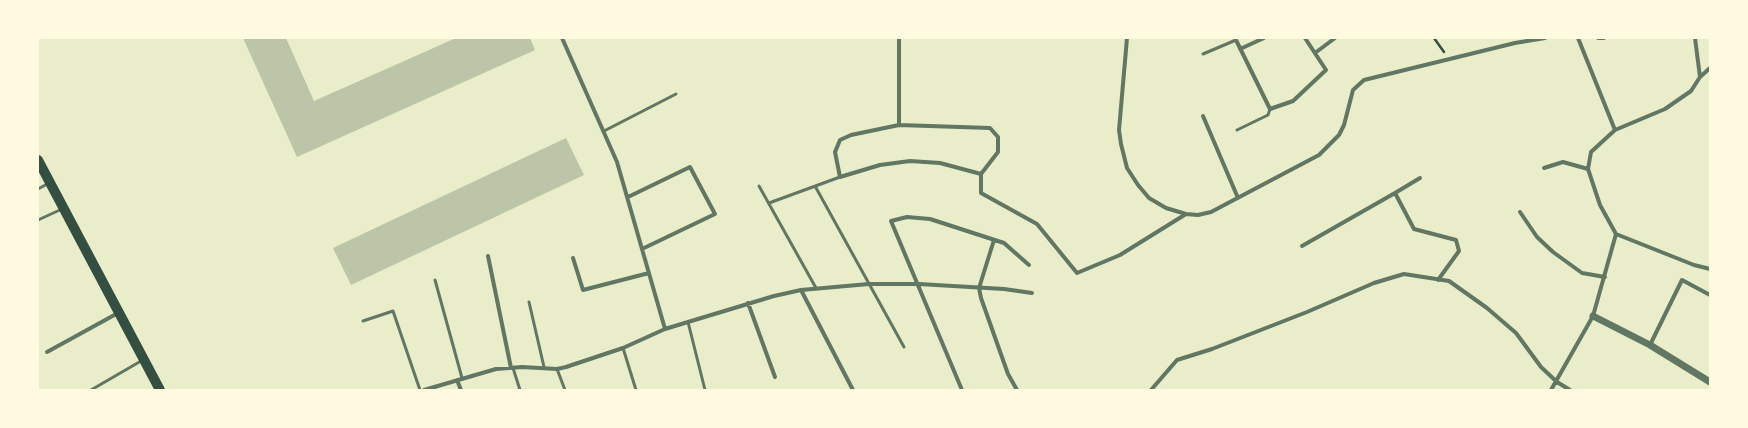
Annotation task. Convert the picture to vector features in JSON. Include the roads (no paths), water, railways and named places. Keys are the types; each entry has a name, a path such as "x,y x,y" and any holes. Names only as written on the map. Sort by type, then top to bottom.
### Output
{"main road":[{"path":"38,160 160,390"}],"street":[{"path":"562,38 617,162 666,329"},
{"path":"899,38 899,125"},
{"path":"1126,38 1119,130 1127,168 1149,198 1166,208 1186,214 1198,215 1211,212 1319,155 1339,135 1344,124 1354,90 1364,80 1515,43 1545,38"},
{"path":"1240,49 1264,38"},
{"path":"1235,39 1270,108 1292,101 1326,70 1305,38"},
{"path":"1314,53 1335,38"},
{"path":"1578,38 1615,130"},
{"path":"1598,38 1604,38"},
{"path":"1695,38 1700,77"},
{"path":"1710,68 1700,77 1691,92 1665,109 1615,130 1591,152 1588,170 1600,204 1616,234 1694,265 1710,269"},
{"path":"1203,116 1238,198"},
{"path":"981,174 940,163 910,161 880,165 840,177 835,152 840,140 851,135 899,125 990,128 998,137 998,152 981,174 981,194 1037,224 1077,273 1120,255 1186,214"},
{"path":"1544,168 1563,162 1588,170"},
{"path":"628,197 690,167 715,214 642,249"},
{"path":"1302,246 1395,194 1420,178"},
{"path":"1395,194 1414,229 1456,240 1459,251 1438,280"},
{"path":"1520,212 1538,237 1553,252 1582,273 1605,277"},
{"path":"962,390 891,220 907,217 930,219 1004,242 1029,265"},
{"path":"1551,390 1557,382 1593,316 1616,234"},
{"path":"994,240 979,288 999,350 1008,374 1017,390"},
{"path":"488,256 512,368"},
{"path":"573,258 583,290 649,273"},
{"path":"1151,390 1177,360 1212,349 1300,315 1374,283 1404,274 1449,281 1487,308 1516,333 1541,367 1557,382 1570,390"},
{"path":"1650,345 1682,280 1710,295"},
{"path":"424,390 496,369 522,367 557,369 623,348 666,329 748,304 801,290 869,284 919,284 1032,293"},
{"path":"801,290 853,390"},
{"path":"748,304 776,377"},
{"path":"47,352 120,313"},
{"path":"1593,316 1650,345 1710,382"},
{"path":"457,380 461,390"}],"lane":[{"path":"1203,54 1235,39"},
{"path":"604,131 676,94"},
{"path":"1237,130 1268,115 1270,108"},
{"path":"769,203 840,177"},
{"path":"38,188 50,183"},
{"path":"759,186 816,288"},
{"path":"815,186 904,347"},
{"path":"38,220 64,208"},
{"path":"435,280 462,378"},
{"path":"529,302 544,368"},
{"path":"363,321 392,312 420,390"},
{"path":"688,322 705,390"},
{"path":"623,348 636,390"},
{"path":"91,390 144,359"},
{"path":"512,368 520,390"},
{"path":"557,369 565,390"}]}
